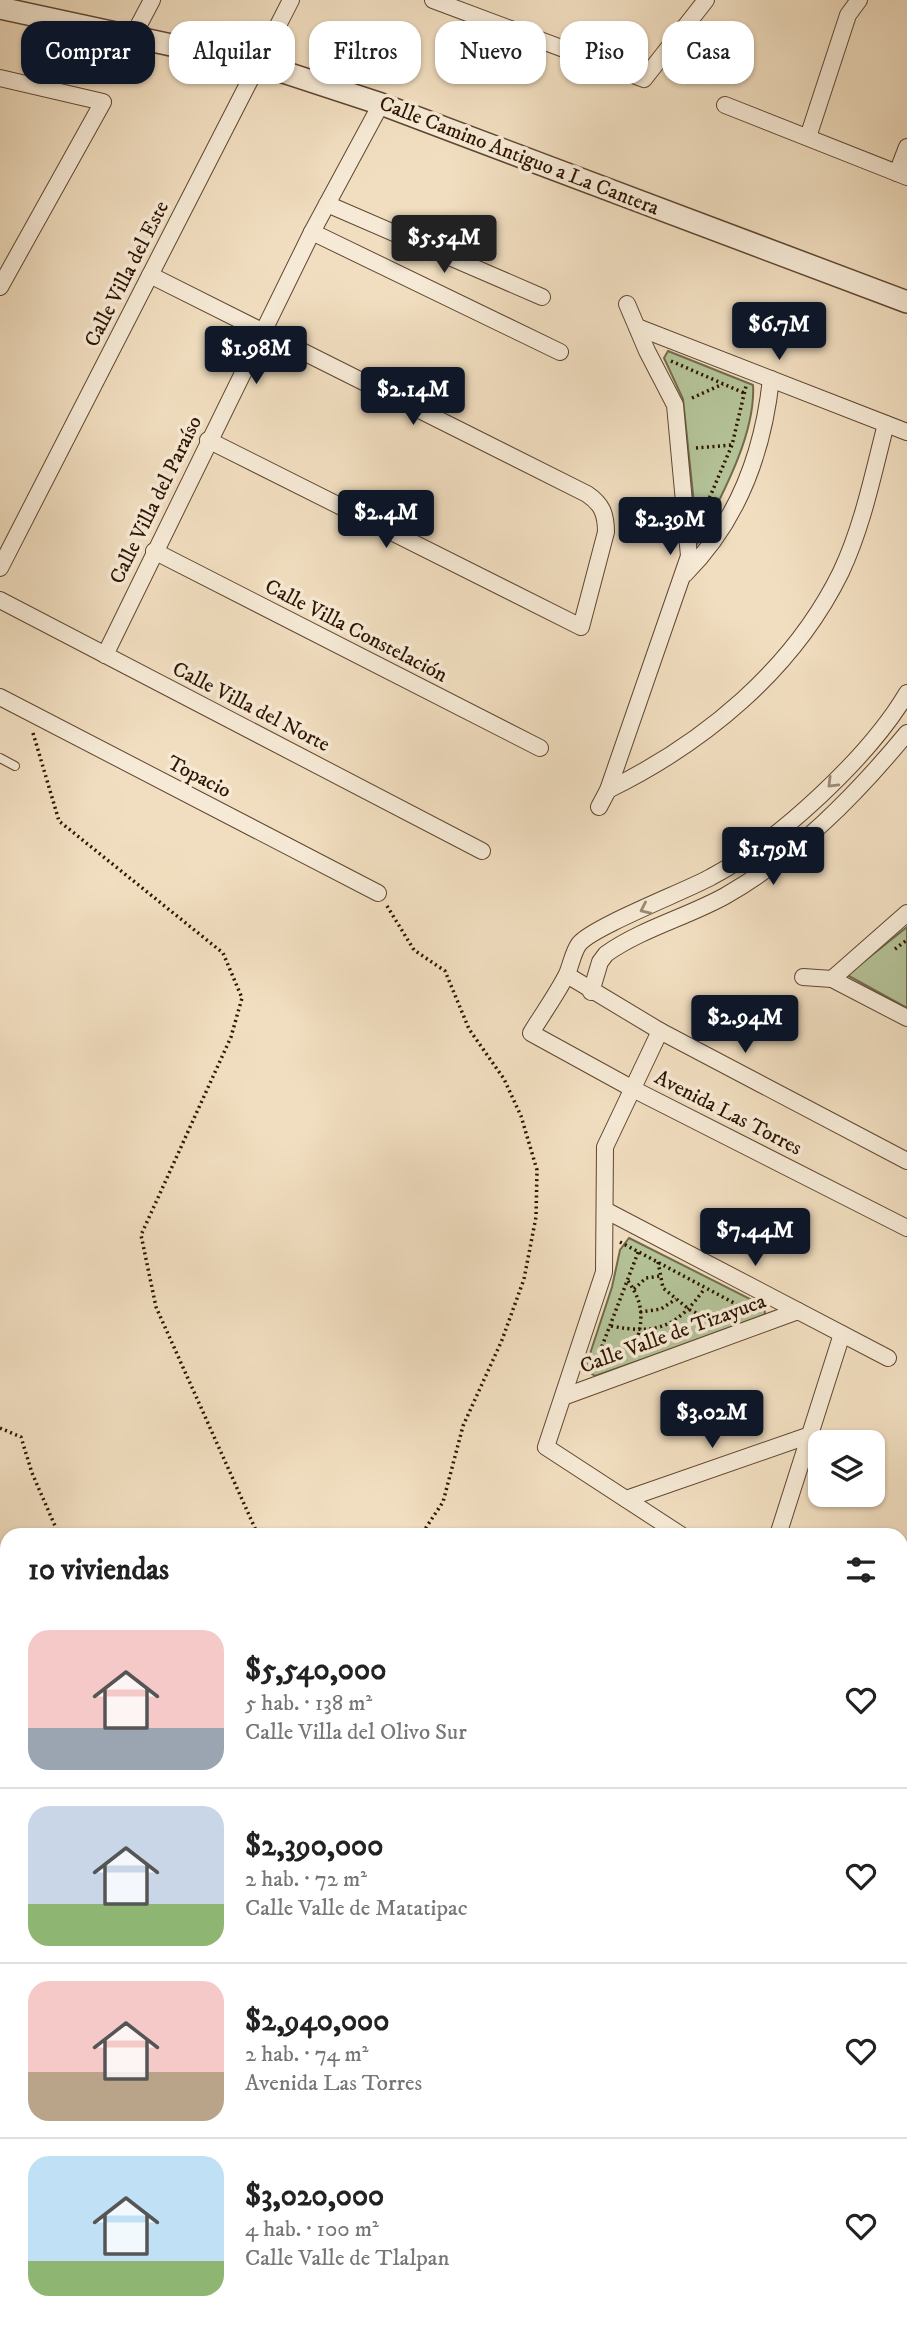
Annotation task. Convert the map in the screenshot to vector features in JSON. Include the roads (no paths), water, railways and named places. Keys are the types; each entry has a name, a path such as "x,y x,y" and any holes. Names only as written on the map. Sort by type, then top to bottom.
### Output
{"street":[{"path":"141,21 152,0"},
{"name":"Calle Villa del Este","path":"280,21 291,0"},
{"path":"433,0 643,79 706,0"},
{"path":"808,137 848,15 859,0"},
{"name":"Calle Camino Antiguo a La Cantera","path":"0,8 28,7 79,21"},
{"name":"Calle Camino Antiguo a La Cantera","path":"295,76 381,104 907,302"},
{"path":"0,78 103,102 0,286"},
{"name":"Calle Villa del Este","path":"0,568 249,84"},
{"name":"Calle Villa del Paraíso","path":"105,655 312,232 381,104"},
{"path":"725,105 902,175 907,147"},
{"path":"327,204 542,297"},
{"path":"312,232 560,352"},
{"path":"150,275 587,494 598,502 606,520 606,532 581,626 208,440"},
{"path":"599,807 608,790 689,556 675,405 647,351 627,304"},
{"path":"637,327 907,432"},
{"path":"684,575 715,543 733,512 752,468 771,379"},
{"path":"608,790 664,759 732,712 770,673 809,625 841,572 863,513 886,424"},
{"name":"Calle Villa Constelación","path":"154,551 540,748"},
{"name":"Calle Villa del Norte","path":"0,600 482,851"},
{"path":"566,975 579,944 599,930 713,877 759,847 805,810 851,764 907,693"},
{"name":"Topacio","path":"0,697 378,893"},
{"path":"591,992 600,962 615,947 727,895 780,860 824,824 869,780 907,733"},
{"path":"851,764 869,780"},
{"path":"713,877 727,895"},
{"path":"832,979 907,914"},
{"name":"Avenida Las Torres","path":"907,1161 660,1031 566,975 531,1033 633,1089 907,1228"},
{"path":"803,977 832,979 907,1018"},
{"path":"660,1031 605,1147 604,1272 546,1447 670,1528"},
{"path":"605,1210 888,1358"},
{"name":"Calle Valle de Tizayuca","path":"563,1397 798,1311"},
{"path":"812,1430 842,1334"},
{"path":"626,1499 808,1436"},
{"path":"780,1528 808,1441"}],"lane":[{"path":"0,758 15,766"}]}
